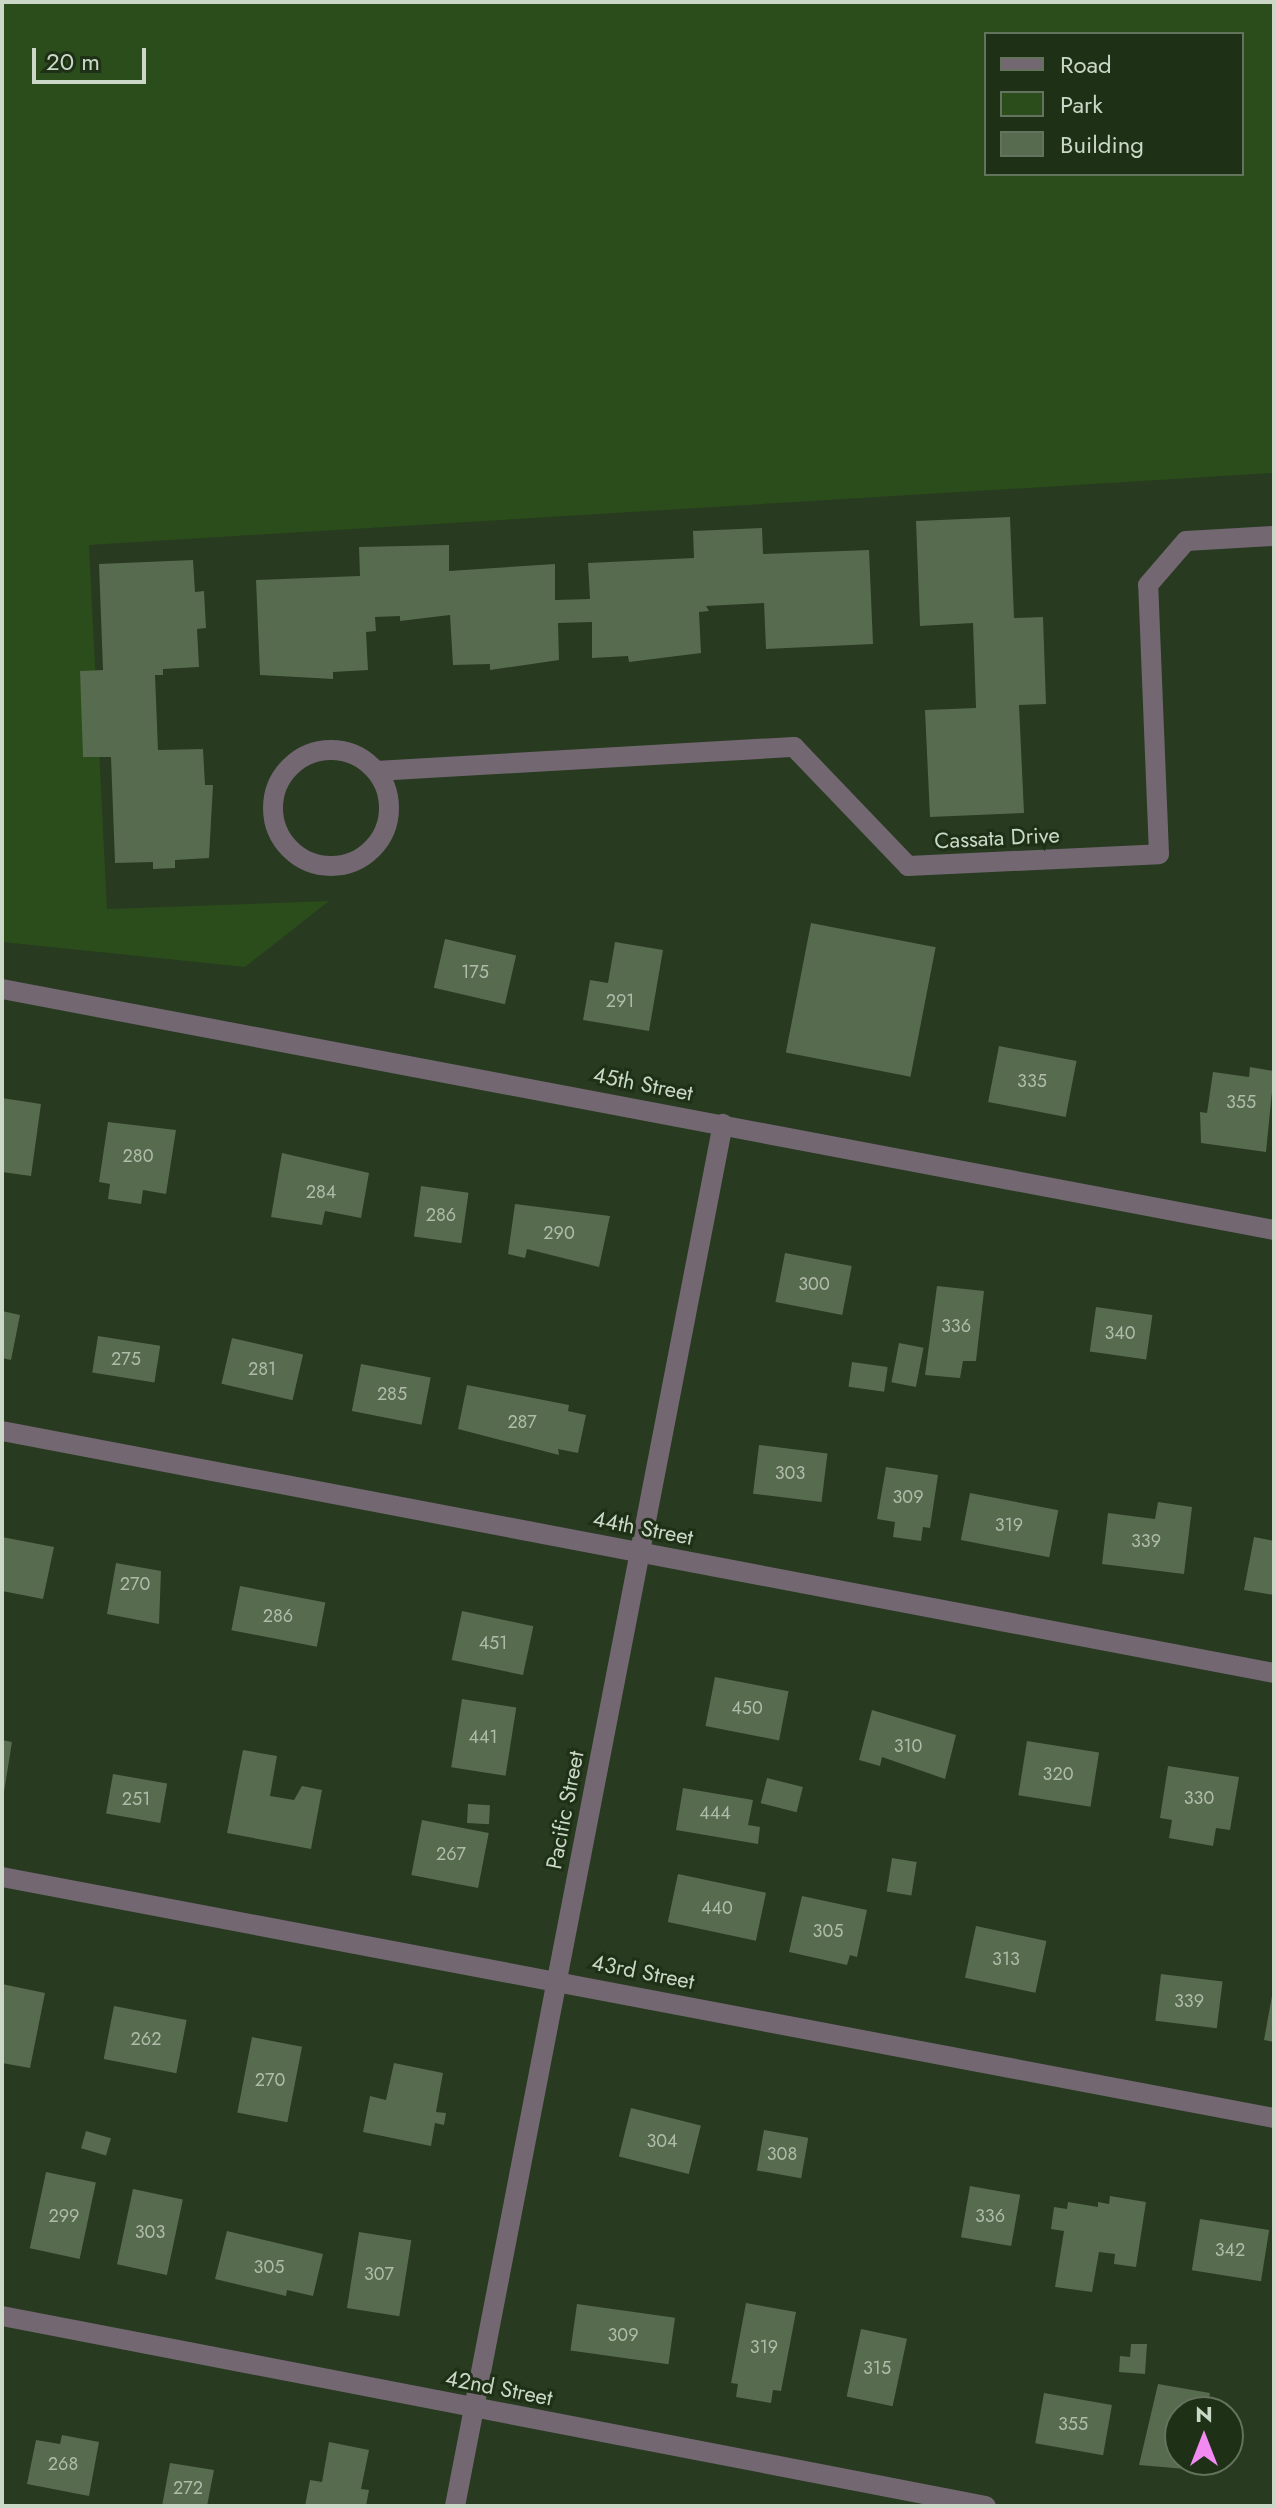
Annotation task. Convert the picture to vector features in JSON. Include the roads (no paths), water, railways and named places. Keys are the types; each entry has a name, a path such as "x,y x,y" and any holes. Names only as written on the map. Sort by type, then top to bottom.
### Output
{"street":[{"name":"Cassata Drive","path":"376,771 794,747 908,866 1159,854 1148,585 1186,541 1274,536"},
{"path":"324,750 343,750 376,771 386,787 388,815 379,841 366,855 330,866 312,863 282,839 272,802 278,783 297,761 324,750"},
{"name":"45th Street","path":"2,989 1274,1230"},
{"name":"Pacific Street","path":"455,2506 723,1124"},
{"name":"44th Street","path":"2,1431 1274,1673"},
{"name":"43rd Street","path":"2,1877 1274,2118"},
{"name":"42nd Street","path":"2,2316 986,2506"}]}
